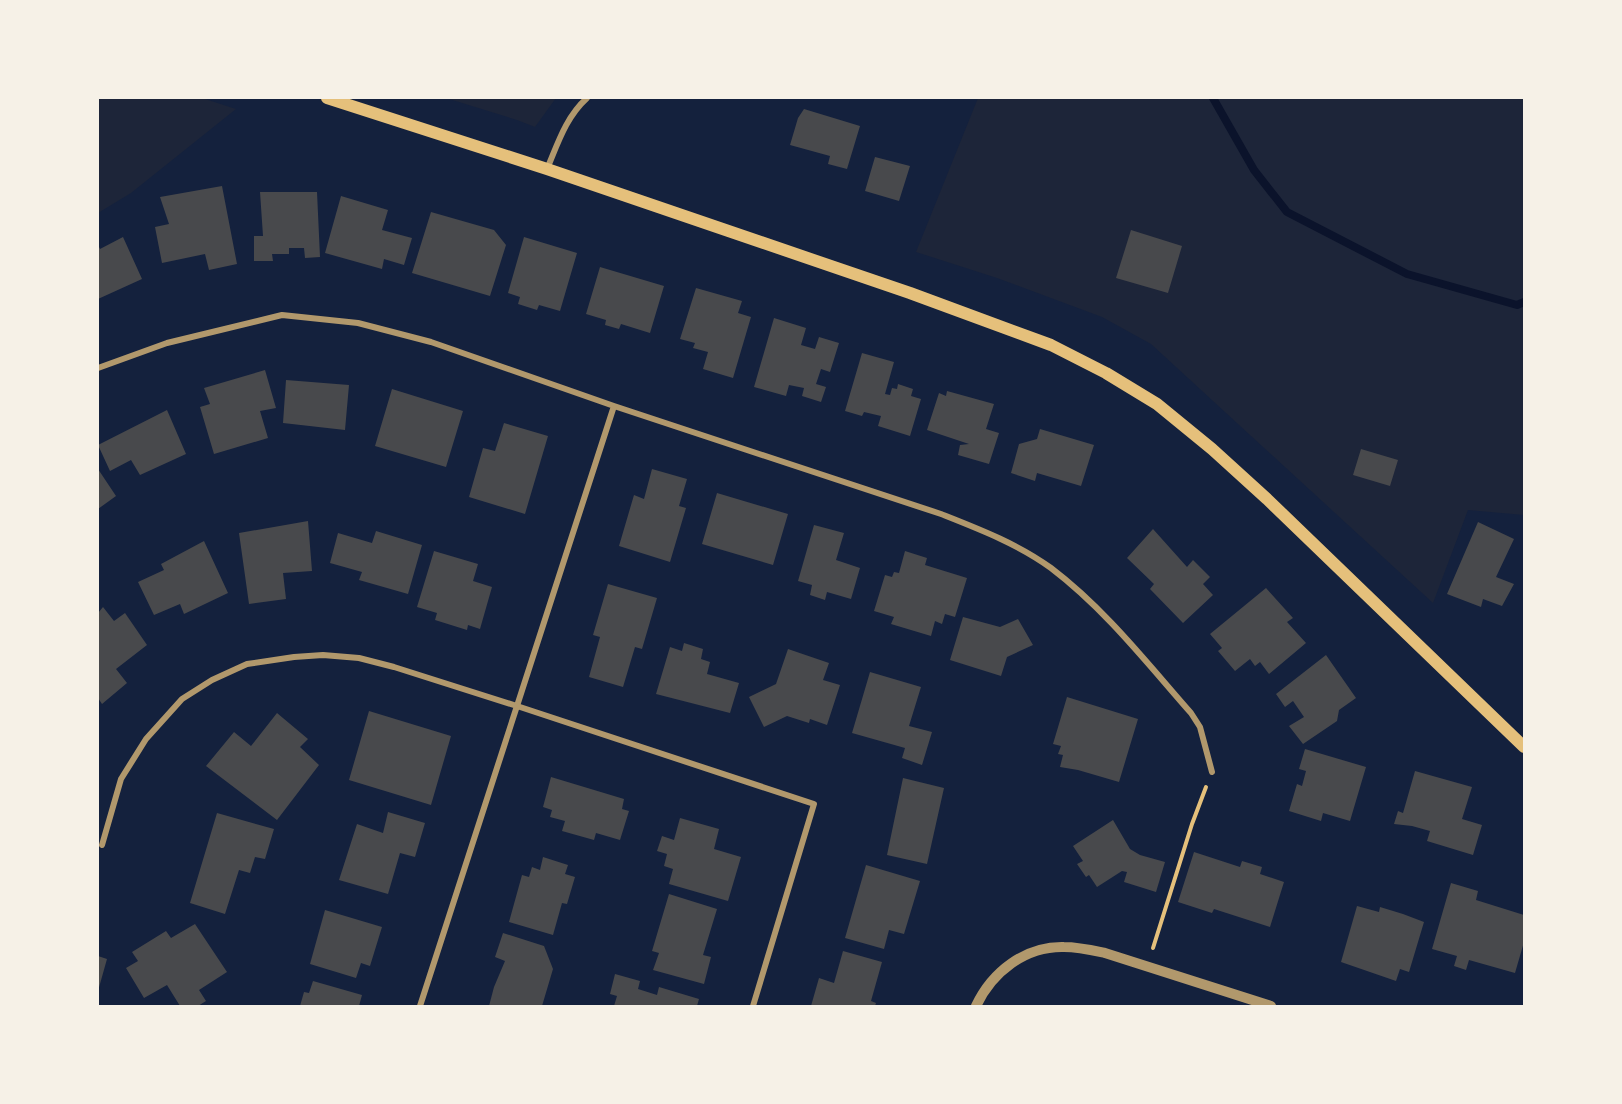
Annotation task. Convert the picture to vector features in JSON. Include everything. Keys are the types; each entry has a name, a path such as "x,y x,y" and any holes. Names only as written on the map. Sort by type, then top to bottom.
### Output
{"main road":[{"path":"327,98 548,170 910,293 1051,345 1089,363 1128,385 1186,426 1284,515 1524,747"}],"street":[{"path":"548,170 564,127 578,106 587,98"},
{"path":"98,368 167,343 282,315 358,323 431,342 614,406 941,514 986,532 1051,568 1108,618 1191,713 1200,727 1212,772"},
{"path":"420,1006 614,406"},
{"path":"102,845 121,779 146,739 182,699 212,680 247,664 324,655 359,658 517,706 814,804 753,1006"},
{"path":"976,1006 1000,971 1018,958 1043,949 1061,947 1105,953 1271,1006"}],"path":[{"path":"1147,966 1192,824 1212,772"}],"shaded area":[{"path":"98,98 202,98 236,109 131,193 98,213"},
{"path":"446,98 556,98 535,127"},
{"path":"978,98 1524,98 1524,515 1468,510 1433,603 1151,344 1102,317 997,278 916,252"}],"building":[{"path":"804,109 860,126 847,169 828,164 830,156 790,145 798,118"},
{"path":"875,157 910,166 899,201 865,191"},
{"path":"222,186 237,264 209,270 205,254 162,263 155,227 169,224 160,197"},
{"path":"260,192 317,192 320,257 305,258 304,248 289,248 289,254 272,254 273,261 254,261 254,236 263,236"},
{"path":"341,196 388,210 382,230 412,238 404,265 384,259 382,269 325,253"},
{"path":"431,212 494,230 506,245 490,296 412,273"},
{"path":"1131,230 1182,246 1168,293 1116,278"},
{"path":"123,237 142,279 98,299 98,245 100,249"},
{"path":"524,237 577,253 560,311 539,305 537,310 518,304 520,297 508,293"},
{"path":"600,267 664,286 650,333 621,324 619,329 605,325 606,320 586,314"},
{"path":"696,288 742,301 738,313 751,317 733,378 703,369 708,352 693,348 695,343 680,339"},
{"path":"774,318 806,328 801,345 815,349 819,337 839,343 830,372 821,369 816,384 826,387 821,402 802,396 804,388 789,385 786,396 754,387"},
{"path":"862,353 894,362 885,394 890,395 892,388 897,389 898,384 913,389 911,396 921,399 910,436 878,426 881,416 864,412 862,416 845,411"},
{"path":"265,370 276,408 260,411 268,438 214,454 200,407 210,404 204,388"},
{"path":"286,380 349,385 345,430 283,423"},
{"path":"392,389 463,411 446,467 375,446"},
{"path":"947,391 994,404 986,429 999,433 989,464 958,455 960,445 969,444 927,430 939,393 946,396"},
{"path":"167,410 186,454 140,475 131,460 110,471 98,445"},
{"path":"504,423 548,436 525,514 469,497 483,448 495,451"},
{"path":"1040,429 1094,445 1081,486 1037,473 1035,481 1011,473 1019,444 1037,439"},
{"path":"1361,449 1398,460 1390,486 1353,475"},
{"path":"98,469 116,496 98,509"},
{"path":"652,469 687,479 679,506 686,508 670,562 619,546 634,495 644,499"},
{"path":"717,493 788,514 773,565 702,544"},
{"path":"308,521 312,571 283,573 286,599 249,604 239,533"},
{"path":"1478,522 1514,539 1496,577 1514,584 1502,606 1483,599 1481,607 1447,594"},
{"path":"814,525 844,533 836,560 860,568 851,599 827,592 825,600 810,595 812,585 798,581"},
{"path":"1153,529 1187,567 1193,560 1210,577 1203,584 1213,595 1183,623 1150,589 1154,584 1127,558"},
{"path":"376,531 422,545 408,594 359,580 362,572 330,563 338,533 372,543"},
{"path":"204,541 228,593 184,614 180,604 154,615 138,582 164,570 161,564"},
{"path":"434,551 478,564 473,581 492,587 480,629 468,625 467,630 435,620 437,613 417,607"},
{"path":"905,551 927,558 925,565 967,578 955,617 945,614 942,624 935,621 931,636 891,624 894,617 874,611 885,575 892,577 894,572 899,573"},
{"path":"608,584 657,598 642,649 635,647 623,687 589,677 600,637 593,635"},
{"path":"1266,588 1293,618 1287,622 1306,643 1269,674 1260,662 1255,666 1250,659 1235,671 1218,651 1222,648 1210,634"},
{"path":"103,607 114,621 125,613 147,645 116,669 127,683 102,704 98,698 98,613"},
{"path":"963,617 1000,627 1018,619 1033,645 1007,657 1001,676 950,660"},
{"path":"684,643 703,649 701,659 710,662 707,674 739,683 730,713 656,694 670,647 682,651"},
{"path":"788,649 829,663 823,680 840,685 827,725 810,719 809,723 787,716 764,727 749,697 776,684"},
{"path":"1326,655 1356,698 1339,710 1337,721 1303,744 1289,726 1304,717 1293,701 1285,707 1276,694"},
{"path":"870,672 921,687 909,726 932,732 922,765 902,758 905,748 852,733"},
{"path":"1067,697 1138,719 1119,782 1060,767 1063,755 1058,754 1061,746 1053,744"},
{"path":"369,711 451,736 431,805 349,780"},
{"path":"277,713 308,739 300,747 319,765 277,820 206,766 234,732 251,746"},
{"path":"1305,749 1366,767 1350,821 1323,813 1321,821 1289,811 1297,784 1302,786 1306,771 1299,769"},
{"path":"1415,771 1472,787 1462,819 1482,825 1473,855 1427,841 1430,831 1394,824 1398,811 1403,813"},
{"path":"551,777 624,799 622,809 629,811 620,840 596,833 594,840 562,831 565,821 550,817 552,810 543,807"},
{"path":"903,778 944,788 927,864 887,855"},
{"path":"388,812 425,823 415,857 400,853 388,894 339,880 357,824 383,833"},
{"path":"217,813 274,829 265,859 255,857 250,873 239,870 225,914 190,903"},
{"path":"680,818 719,829 714,849 741,857 728,901 669,884 673,869 664,866 667,854 657,851 662,836 674,840"},
{"path":"1113,820 1130,849 1140,855 1165,862 1156,892 1124,882 1127,872 1122,871 1097,887 1089,875 1086,877 1077,864 1083,861 1073,846"},
{"path":"1194,852 1240,867 1242,861 1262,867 1260,874 1284,882 1270,927 1214,909 1212,913 1178,902"},
{"path":"543,857 568,865 565,874 575,877 567,904 562,903 553,935 509,922 522,875 529,877 532,867 540,870"},
{"path":"866,865 920,881 904,934 889,930 884,949 845,938"},
{"path":"1451,883 1478,891 1476,900 1524,915 1524,942 1515,973 1469,960 1466,970 1454,966 1457,956 1432,949"},
{"path":"669,894 717,909 703,955 711,957 704,984 653,970 659,953 652,951"},
{"path":"1357,906 1379,912 1380,907 1424,922 1409,972 1400,969 1396,981 1341,962"},
{"path":"325,910 382,927 370,966 361,963 356,978 310,964"},
{"path":"195,924 227,972 199,990 206,1001 198,1006 180,1006 167,985 144,998 126,968 138,961 132,952 166,931 171,938"},
{"path":"503,933 544,946 553,969 542,1006 489,1006 505,961 495,957"},
{"path":"843,951 882,962 871,1001 876,1003 875,1006 811,1006 819,978 834,983"},
{"path":"98,956 107,959 98,991"},
{"path":"615,974 640,981 638,989 657,995 659,987 699,999 697,1006 614,1006 617,996 610,994"},
{"path":"313,981 362,995 359,1006 300,1006 304,992 309,993"}],"waterway":[{"path":"1213,98 1254,170 1287,212 1407,274 1517,305 1524,302"}]}
